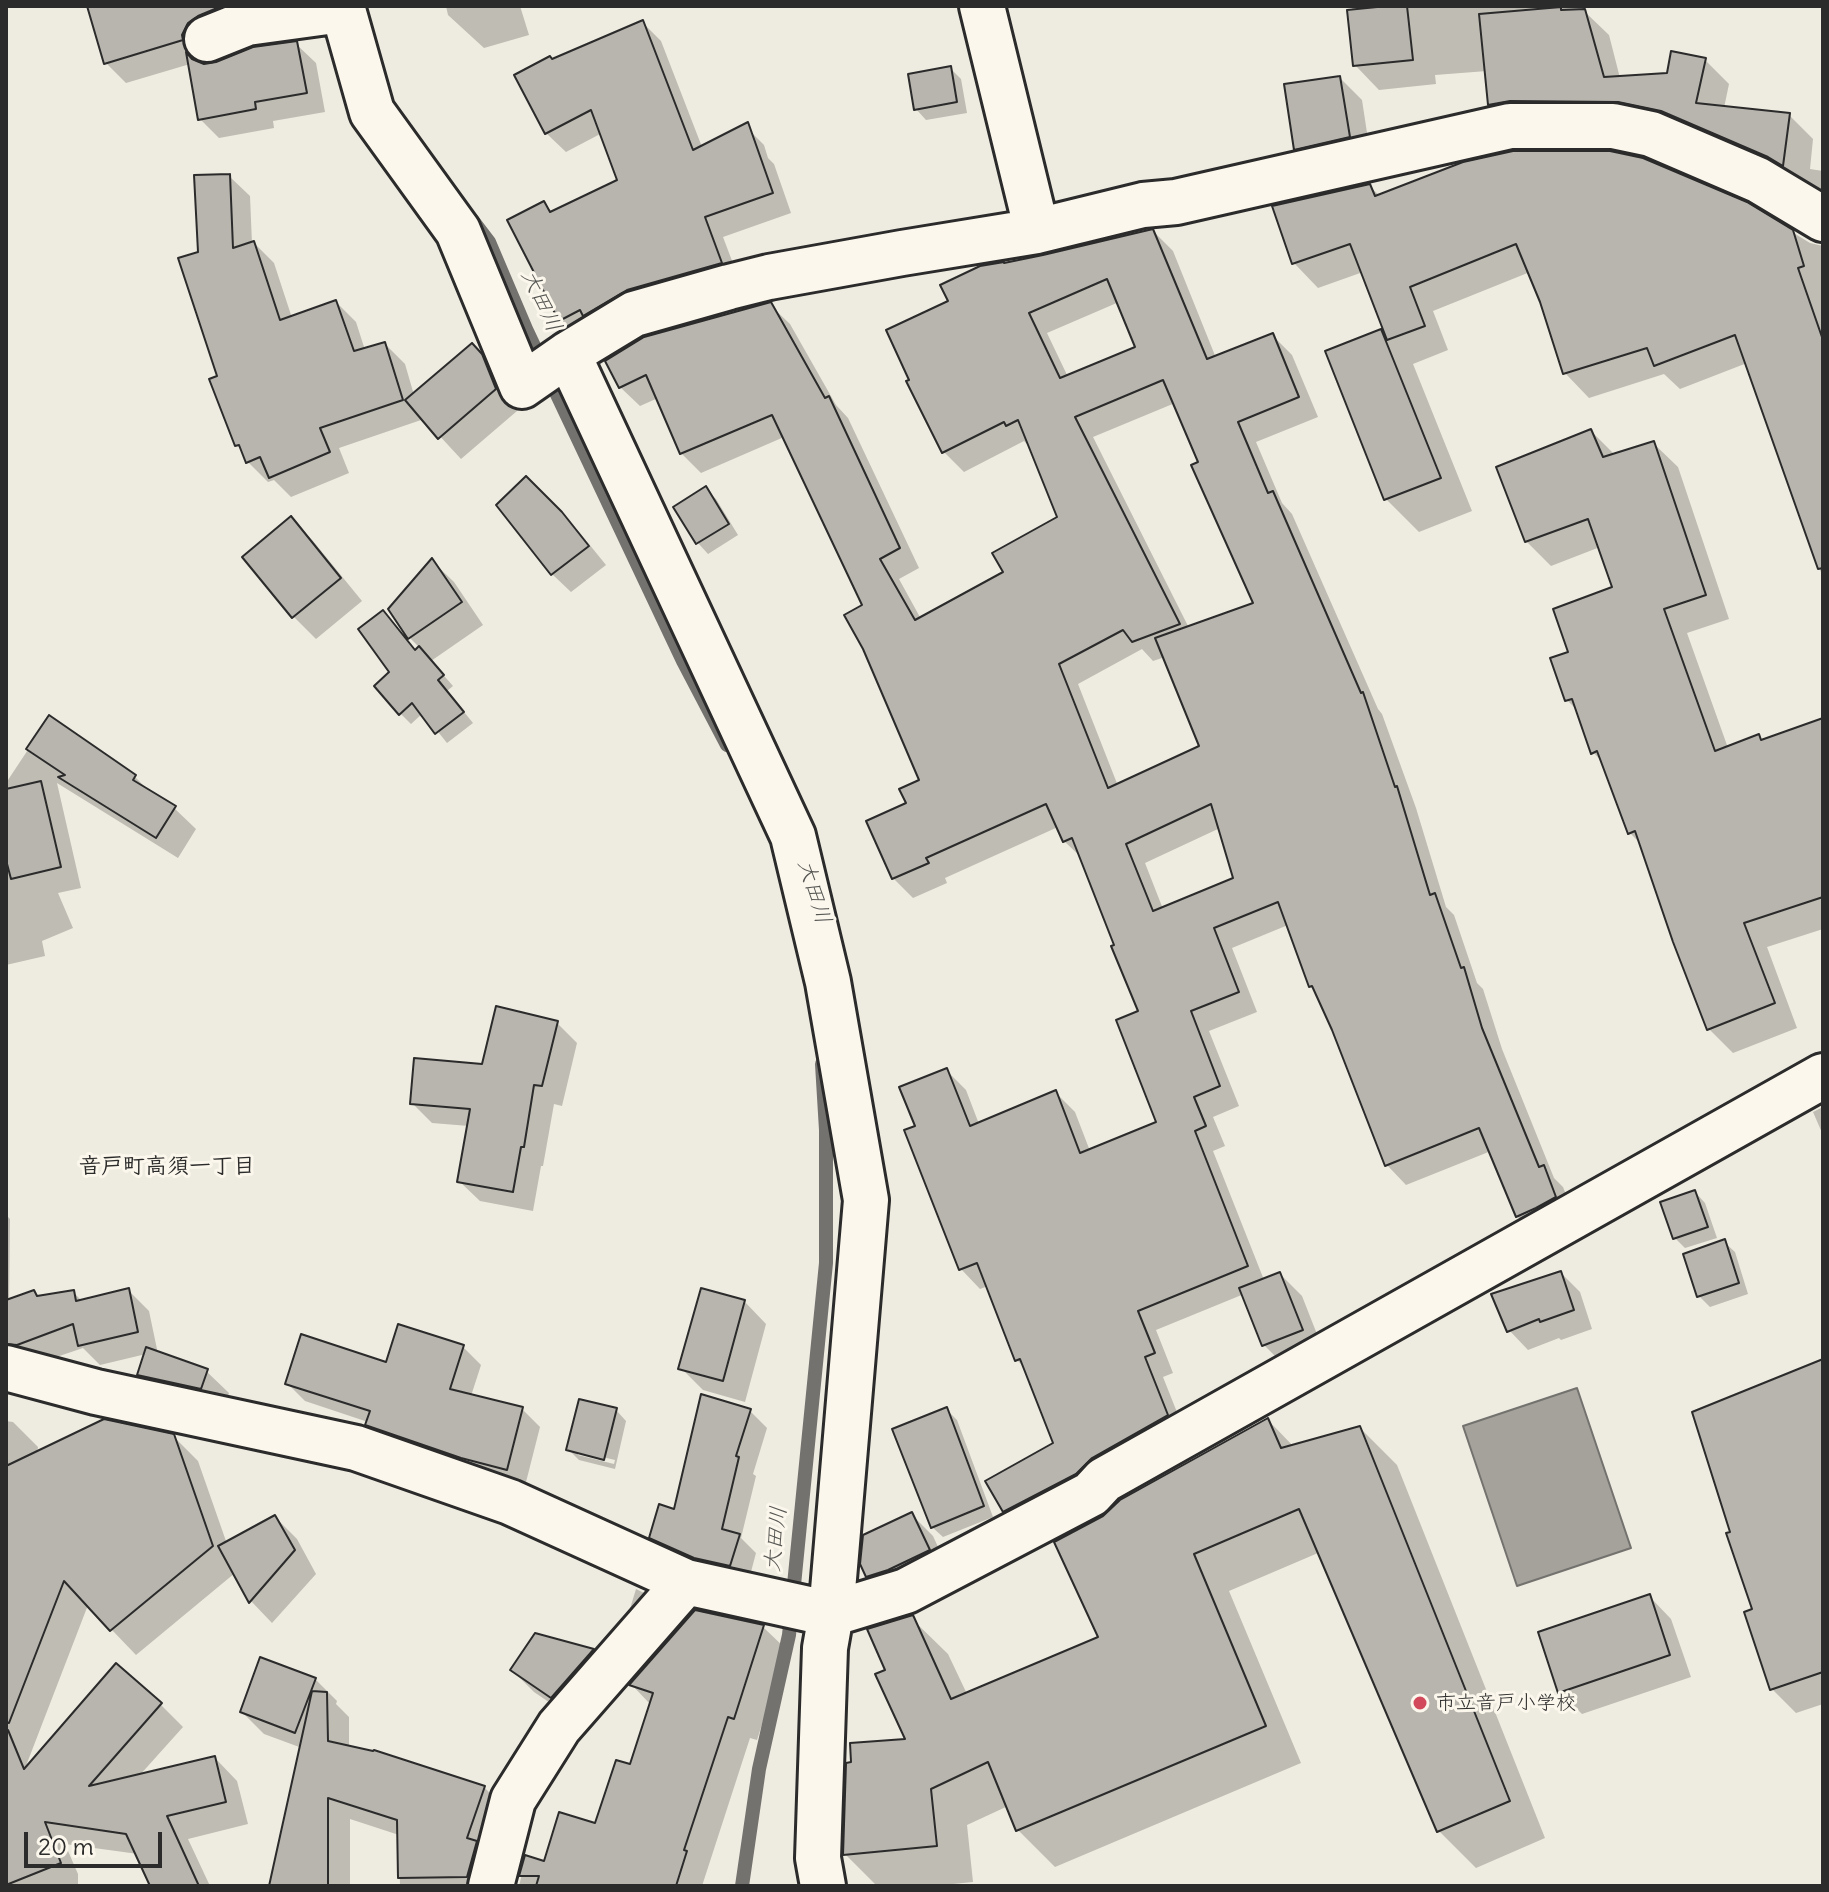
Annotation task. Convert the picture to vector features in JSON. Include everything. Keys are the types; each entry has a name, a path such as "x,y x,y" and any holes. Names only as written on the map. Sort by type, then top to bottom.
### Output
{"street":[{"path":"982,6 1037,231"},
{"path":"207,39 247,23 342,8 372,112 458,231 522,386 634,314 729,287 769,277 1037,231 1143,205 1176,202 1510,126 1613,126 1651,134 1758,180 1823,219"},
{"path":"568,354 793,836 828,982 866,1200 831,1614 825,1648 818,1858 823,1886"},
{"path":"6,1368 96,1392 356,1448 510,1502 686,1582 831,1614 906,1591 1091,1494 1104,1480 1823,1076"},
{"path":"491,1886 513,1800 559,1727 686,1582"}],"shaded area":[{"path":"1577,1388 1631,1548 1517,1586 1463,1426"}],"building":[{"path":"87,6 222,6 188,23 183,40 104,64"},
{"path":"1407,6 1413,60 1353,66 1347,10"},
{"path":"1561,7 1561,10 1585,9 1604,77 1667,73 1671,51 1706,58 1696,103 1790,113 1783,166 1661,111 1618,102 1510,101 1488,105 1479,14"},
{"path":"643,20 693,150 748,122 773,193 705,217 722,263 627,290 583,316 580,310 559,321 507,220 544,201 550,212 617,180 591,110 545,134 514,75 550,56 552,59"},
{"path":"297,41 307,93 255,102 256,109 198,120 186,52 192,59 204,64 253,47"},
{"path":"951,66 957,102 914,110 908,74"},
{"path":"1340,76 1350,137 1294,150 1284,84"},
{"path":"1513,151 1610,151 1643,158 1747,202 1793,230 1804,266 1798,268 1823,340 1823,568 1818,569 1735,335 1654,366 1647,348 1563,374 1540,302 1516,244 1410,287 1425,326 1387,340 1350,244 1292,264 1272,206 1370,184 1375,196 1463,162"},
{"path":"230,174 233,248 254,241 280,320 336,300 354,351 385,342 403,400 320,428 330,452 269,478 260,457 246,463 239,445 235,446 209,379 217,376 178,258 198,252 194,175"},
{"path":"1153,229 1207,359 1273,333 1299,397 1238,422 1268,493 1273,491 1363,692 1397,786 1430,895 1435,893 1461,968 1464,967 1482,1028 1539,1167 1544,1165 1556,1197 1516,1217 1479,1128 1385,1166 1332,1030 1312,986 1309,987 1278,902 1214,928 1239,992 1191,1011 1220,1086 1194,1097 1206,1126 1195,1131 1248,1266 1138,1311 1155,1353 1145,1357 1168,1415 1092,1458 1076,1474 1003,1512 985,1481 1053,1443 1020,1359 1015,1361 977,1263 959,1270 904,1130 915,1126 899,1087 947,1068 970,1126 1056,1090 1080,1153 1156,1122 1116,1020 1138,1011 1072,838 1063,842 1046,804 926,858 929,863 892,879 866,821 906,803 899,789 919,780 863,649 844,615 862,605 772,415 680,454 646,375 619,388 605,361 644,337 771,302 825,398 829,396 900,548 880,559 915,620 1003,572 992,553 1057,517 1018,420 1006,426 1004,422 942,453 906,381 909,380 886,330 948,301 940,285 980,266 1043,255","holes":["1107,279 1135,347 1060,378 1029,313","1163,380 1198,462 1191,465 1253,603 1155,638 1199,746 1108,788 1059,664 1123,630 1132,642 1180,624 1075,417","1211,804 1233,878 1153,911 1126,844"]},
{"path":"1381,329 1441,478 1384,500 1325,351"},
{"path":"472,343 482,354 496,389 438,439 405,400"},
{"path":"1591,429 1603,457 1654,441 1706,595 1664,609 1715,751 1759,734 1761,740 1823,718 1823,897 1744,923 1775,1003 1707,1030 1635,831 1628,834 1597,751 1591,754 1572,699 1565,701 1550,658 1568,652 1553,609 1612,587 1588,519 1525,542 1496,467"},
{"path":"526,476 562,512 589,546 551,575 496,505"},
{"path":"706,486 729,524 696,544 673,507"},
{"path":"291,516 341,578 292,618 242,557"},
{"path":"432,558 462,602 408,639 388,609"},
{"path":"383,610 415,650 419,646 444,675 438,680 464,712 435,734 412,703 399,715 374,686 389,672 358,629"},
{"path":"49,715 136,775 133,780 176,806 156,838 58,777 65,775 26,749"},
{"path":"41,781 61,867 11,879 6,860 6,789"},
{"path":"496,1006 558,1021 542,1086 534,1085 513,1192 457,1182 470,1109 410,1104 414,1058 482,1064"},
{"path":"1695,1190 1708,1227 1673,1239 1660,1202"},
{"path":"1725,1239 1739,1283 1697,1297 1683,1254"},
{"path":"1561,1271 1574,1310 1507,1332 1491,1294"},
{"path":"1280,1272 1303,1330 1262,1346 1239,1288"},
{"path":"129,1288 138,1332 78,1346 73,1324 17,1345 6,1344 6,1300 34,1290 37,1296 74,1290 76,1301"},
{"path":"701,1288 745,1300 723,1381 678,1369"},
{"path":"398,1324 464,1345 450,1389 523,1407 507,1470 461,1458 365,1425 370,1411 285,1384 301,1334 386,1362"},
{"path":"146,1347 208,1369 201,1389 137,1375"},
{"path":"1823,1359 1823,1672 1770,1690 1744,1612 1752,1609 1726,1533 1730,1532 1692,1412"},
{"path":"701,1394 751,1409 736,1456 739,1457 722,1529 740,1534 730,1566 694,1558 649,1538 659,1504 674,1509"},
{"path":"579,1399 617,1408 604,1460 566,1450"},
{"path":"947,1407 984,1506 931,1528 892,1429"},
{"path":"1268,1418 1281,1448 1360,1426 1510,1801 1437,1832 1299,1509 1194,1554 1266,1726 1016,1831 988,1762 931,1789 937,1846 843,1855 846,1763 851,1762 850,1743 905,1739 875,1674 885,1670 867,1629 913,1615 951,1699 1098,1637 1054,1542 1103,1516 1120,1500"},
{"path":"104,1419 174,1434 213,1546 110,1631 64,1581 9,1723 6,1722 6,1466"},
{"path":"912,1512 930,1550 866,1577 860,1564 863,1535"},
{"path":"275,1515 295,1550 249,1603 218,1546"},
{"path":"1650,1594 1670,1655 1558,1693 1538,1632"},
{"path":"695,1610 764,1625 734,1719 728,1717 684,1850 687,1851 676,1886 536,1886 539,1876 519,1876 525,1855 544,1861 559,1812 595,1823 616,1760 630,1764 653,1693 629,1685"},
{"path":"535,1633 594,1649 551,1698 510,1670"},
{"path":"260,1657 316,1678 295,1733 240,1712"},
{"path":"116,1663 162,1703 89,1786 215,1756 226,1802 167,1816 199,1886 150,1886 126,1834 45,1822 61,1863 6,1885 6,1730 24,1769"},
{"path":"312,1691 327,1692 328,1741 374,1750 485,1786 467,1838 477,1841 467,1877 398,1878 397,1820 328,1798 328,1886 269,1886"}],"waterway":[{"name":"大田川","path":"473,221 489,242 526,329 683,661 727,745"},
{"name":"大田川","path":"742,1886 759,1769 789,1635 826,1263 826,1130 822,1064"}],"place":[{"name":"市立音戸小学校","path":"1420,1703"}],"district":[{"name":"音戸町高須一丁目","path":"167,1167"}]}
